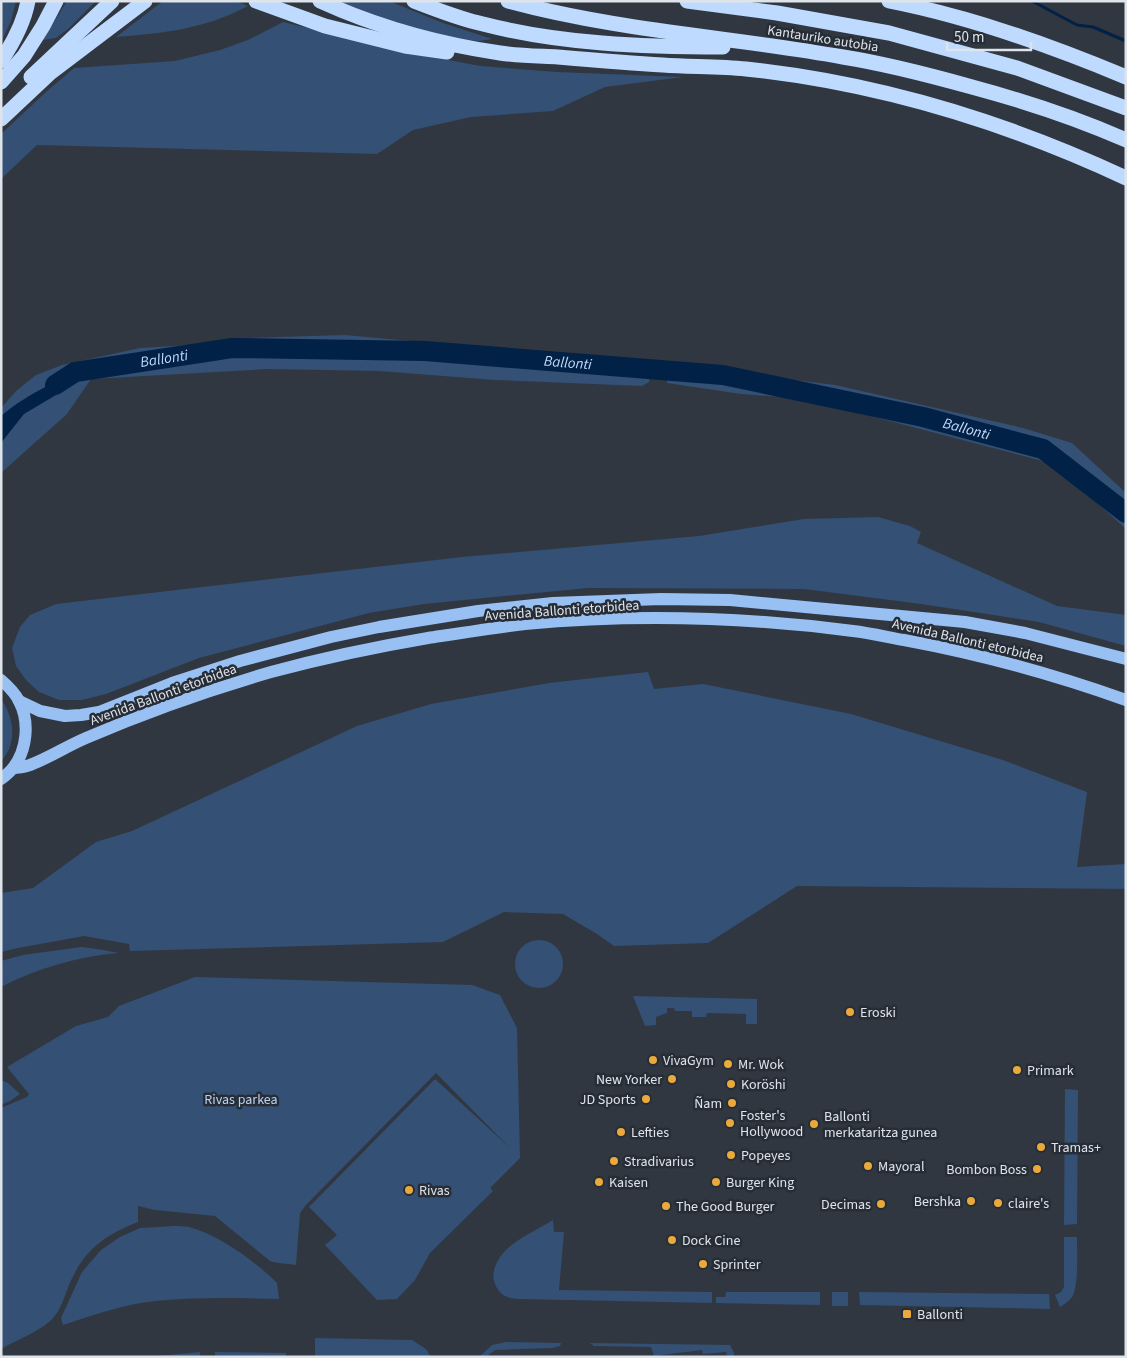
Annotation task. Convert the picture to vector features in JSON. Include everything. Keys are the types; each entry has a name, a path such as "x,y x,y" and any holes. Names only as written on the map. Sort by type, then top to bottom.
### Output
{"highway":[{"path":"1,61 10,48 26,12 28,1"},
{"path":"1,82 24,56 56,1"},
{"path":"1,105 112,1"},
{"path":"1,118 50,73 145,1"},
{"path":"256,1 325,26 405,46 483,58 501,53"},
{"path":"320,1 353,16 414,35 501,53 744,69 821,80 894,95 970,116 1045,143 1126,178"},
{"path":"414,1 482,24 570,40 662,47 782,47"},
{"name":"Kantauriko autobia","path":"508,1 619,25 782,47 843,57 929,75 1048,110 1126,140"},
{"path":"687,1 777,13 889,33 1017,68 1126,108"},
{"path":"889,1 988,26 1048,46 1126,77"}],"main road":[{"name":"Avenida Ballonti etorbidea","path":"19,701 40,711 65,716 81,716 99,712 172,683 240,661 331,638 379,627 478,611 553,603 661,599 730,600 965,622 1025,633 1126,659"},
{"name":"Avenida Ballonti etorbidea","path":"13,768 28,766 85,738 179,702 271,672 383,646 462,633 535,624 620,619 691,618 789,624 856,631 934,645 1015,664 1126,700"},
{"path":"1,680 11,688 19,701 25,718 26,736 22,753 13,768 1,779"}],"green space":[{"path":"1,1 16,1 11,21 1,42"},
{"path":"67,1 96,1 68,29 56,38 43,40"},
{"path":"163,1 236,1 248,6 216,20 184,29 116,37"},
{"path":"337,1 389,1 443,23 492,39 479,41 460,39 400,25"},
{"path":"283,22 412,53 480,66 557,72 683,77 605,87 553,111 471,117 413,130 377,154 37,145 1,179 1,134 74,68 175,61 220,50 248,40"},
{"path":"345,335 603,359 649,361 649,382 642,386 495,380 379,371 268,369 91,379 67,414 1,473 1,408 16,391 36,375 62,365 140,348 239,342 245,338"},
{"path":"668,362 707,369 835,385 1023,428 1072,443 1126,493 1126,529 1053,465 797,398 741,394 667,383"},
{"path":"878,517 910,526 921,532 917,543 1057,606 1126,615 1126,646 1039,622 804,589 588,588 424,604 369,613 199,658 106,694 82,700 59,700 39,692 26,680 16,666 12,648 20,627 30,615 56,604 462,557 699,536 804,519"},
{"path":"648,672 654,689 703,684 851,714 1003,760 1087,792 1077,867 1126,864 1126,889 797,886 708,943 614,946 563,914 504,912 443,942 130,951 129,944 84,936 1,952 1,893 33,888 96,842 132,831 357,726 431,704 549,683"},
{"path":"1,699 10,716 12,736 9,749 1,762"},
{"path":"539,940 548,942 556,947 561,955 563,964 561,973 556,981 548,986 539,988 530,986 522,981 517,973 515,964 517,955 522,947 530,942"},
{"path":"81,947 118,953 87,957 58,964 29,974 1,987 1,961 23,955"},
{"name":"Rivas parkea","path":"195,977 472,985 500,995 517,1028 520,1158 490,1188 493,1191 430,1253 415,1280 397,1299 377,1300 325,1245 337,1235 309,1207 435,1079 509,1147 436,1073 300,1213 296,1265 270,1261 215,1216 155,1210 138,1206 138,1222 105,1239 88,1253 81,1262 54,1317 37,1330 1,1349 1,1108 27,1097 29,1094 7,1067 76,1026 108,1017 119,1006"},
{"path":"633,996 757,999 757,1024 746,1024 746,1014 707,1013 706,1017 692,1017 692,1011 675,1011 674,1008 667,1008 667,1013 656,1017 656,1025 645,1026"},
{"path":"1,1080 8,1083 20,1094 1,1105"},
{"path":"1065,1089 1078,1090 1077,1224 1064,1225"},
{"path":"553,1220 554,1232 564,1232 559,1290 712,1292 712,1303 519,1299 504,1296 497,1288 494,1279 495,1267 500,1256 509,1247"},
{"path":"174,1226 200,1231 236,1250 277,1283 279,1299 202,1298 144,1302 63,1325 61,1318 82,1272 101,1250 120,1237 140,1228"},
{"path":"1064,1237 1077,1237 1077,1277 1072,1297 1060,1307 1055,1295 1061,1292 1064,1287"},
{"path":"726,1292 820,1292 820,1305 716,1303 716,1297 725,1297"},
{"path":"832,1292 848,1292 848,1306 832,1306"},
{"path":"859,1292 1049,1294 1050,1309 860,1305"},
{"path":"315,1338 412,1340 426,1349 431,1357 315,1357"},
{"path":"506,1342 561,1343 560,1346 552,1348 495,1350 486,1357 479,1357 492,1345"},
{"path":"590,1343 730,1345 734,1357 727,1357 726,1352 703,1354 702,1350 654,1356 651,1347 594,1346"},
{"path":"200,1352 200,1357 146,1357"},
{"path":"215,1352 286,1353 286,1357 215,1357"}],"shaded area":[{"path":"82,371 56,395 24,414 1,443 1,416 41,389 68,375"}],"waterway":[{"path":"1032,1 1077,25 1093,27 1126,41"},
{"name":"Ballonti","path":"55,385 75,372 232,348 425,351 723,375 923,417 1043,449 1126,513"}],"place":[{"name":"Eroski","path":"850,1012"},
{"name":"VivaGym","path":"653,1060"},
{"name":"Mr. Wok","path":"728,1064"},
{"name":"Primark","path":"1017,1070"},
{"name":"New Yorker","path":"672,1079"},
{"name":"Koröshi","path":"731,1084"},
{"name":"JD Sports","path":"646,1099"},
{"name":"Ñam","path":"732,1103"},
{"name":"Foster's Hollywood","path":"730,1123"},
{"name":"Ballonti merkataritza gunea","path":"814,1124"},
{"name":"Lefties","path":"621,1132"},
{"name":"Tramas+","path":"1041,1147"},
{"name":"Popeyes","path":"731,1155"},
{"name":"Stradivarius","path":"614,1161"},
{"name":"Mayoral","path":"868,1166"},
{"name":"Bombon Boss","path":"1037,1169"},
{"name":"Kaisen","path":"599,1182"},
{"name":"Burger King","path":"716,1182"},
{"name":"Rivas","path":"409,1190"},
{"name":"Bershka","path":"971,1201"},
{"name":"claire's","path":"998,1203"},
{"name":"Decimas","path":"881,1204"},
{"name":"The Good Burger","path":"666,1206"},
{"name":"Dock Cine","path":"672,1240"},
{"name":"Sprinter","path":"703,1264"},
{"name":"Ballonti","path":"907,1314"}]}
